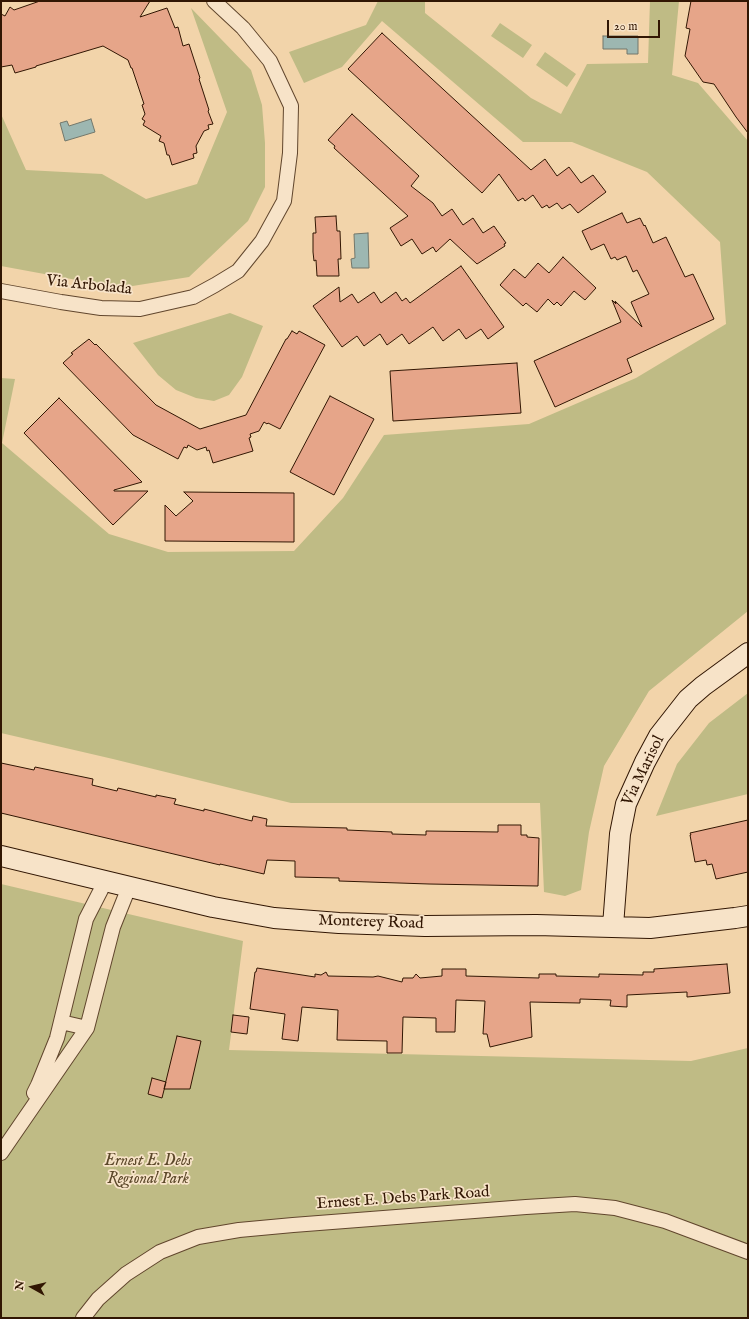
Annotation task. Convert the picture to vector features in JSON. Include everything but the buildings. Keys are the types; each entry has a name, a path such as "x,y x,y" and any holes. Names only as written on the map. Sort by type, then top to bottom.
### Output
{"street":[{"name":"Via Arbolada","path":"1,291 101,308 140,309 193,297 215,286 238,271 262,241 284,201 290,153 291,106 270,61 243,28 214,1"},
{"name":"Via Marisol","path":"613,926 620,834 626,804 645,762 659,736 688,699 748,653"},
{"name":"Monterey Road","path":"1,856 214,907 274,918 339,923 425,926 536,924 650,928 748,916"},
{"path":"1,1144 5,1135 22,1113 38,1085 58,1038 86,919 106,880"},
{"path":"1,1153 87,1028 113,927 129,886"},
{"path":"61,1022 87,1028"},
{"name":"Ernest E. Debs Park Road","path":"83,1318 98,1299 126,1274 160,1252 198,1237 239,1230 575,1204 614,1208 665,1222 748,1252"}],"green space":[{"path":"378,1 425,1 425,13 531,98 561,114 587,64 648,63 650,1 679,1 672,75 698,83 748,141 748,611 649,691 604,766 589,832 581,890 565,896 544,892 540,803 291,803 1,733 1,378 15,379 2,443 109,534 168,552 294,551 343,498 384,435 529,424 636,378 726,324 720,242 647,172 572,142 523,142 382,21 342,67 304,83 289,52 366,25"},
{"path":"191,8 251,70 262,105 265,143 265,187 248,221 189,277 120,288 1,266 1,114 26,170 102,174 146,199 197,184 227,112"},
{"path":"500,23 532,45 523,58 491,36"},
{"path":"545,52 576,74 567,87 536,65"},
{"path":"230,313 263,326 242,377 229,395 214,401 196,398 176,390 158,375 133,343"},
{"path":"748,693 748,794 656,816 677,764 709,723"},
{"name":"Ernest E. Debs Regional Park","path":"1,884 243,941 229,1050 691,1061 748,1048 748,1318 1,1318"}],"water":[{"path":"603,36 638,36 638,54 627,54 627,49 603,49"},
{"path":"91,119 95,132 65,141 60,123 67,121 69,126"},
{"path":"368,233 369,268 352,268 351,259 355,258 354,234"}]}
